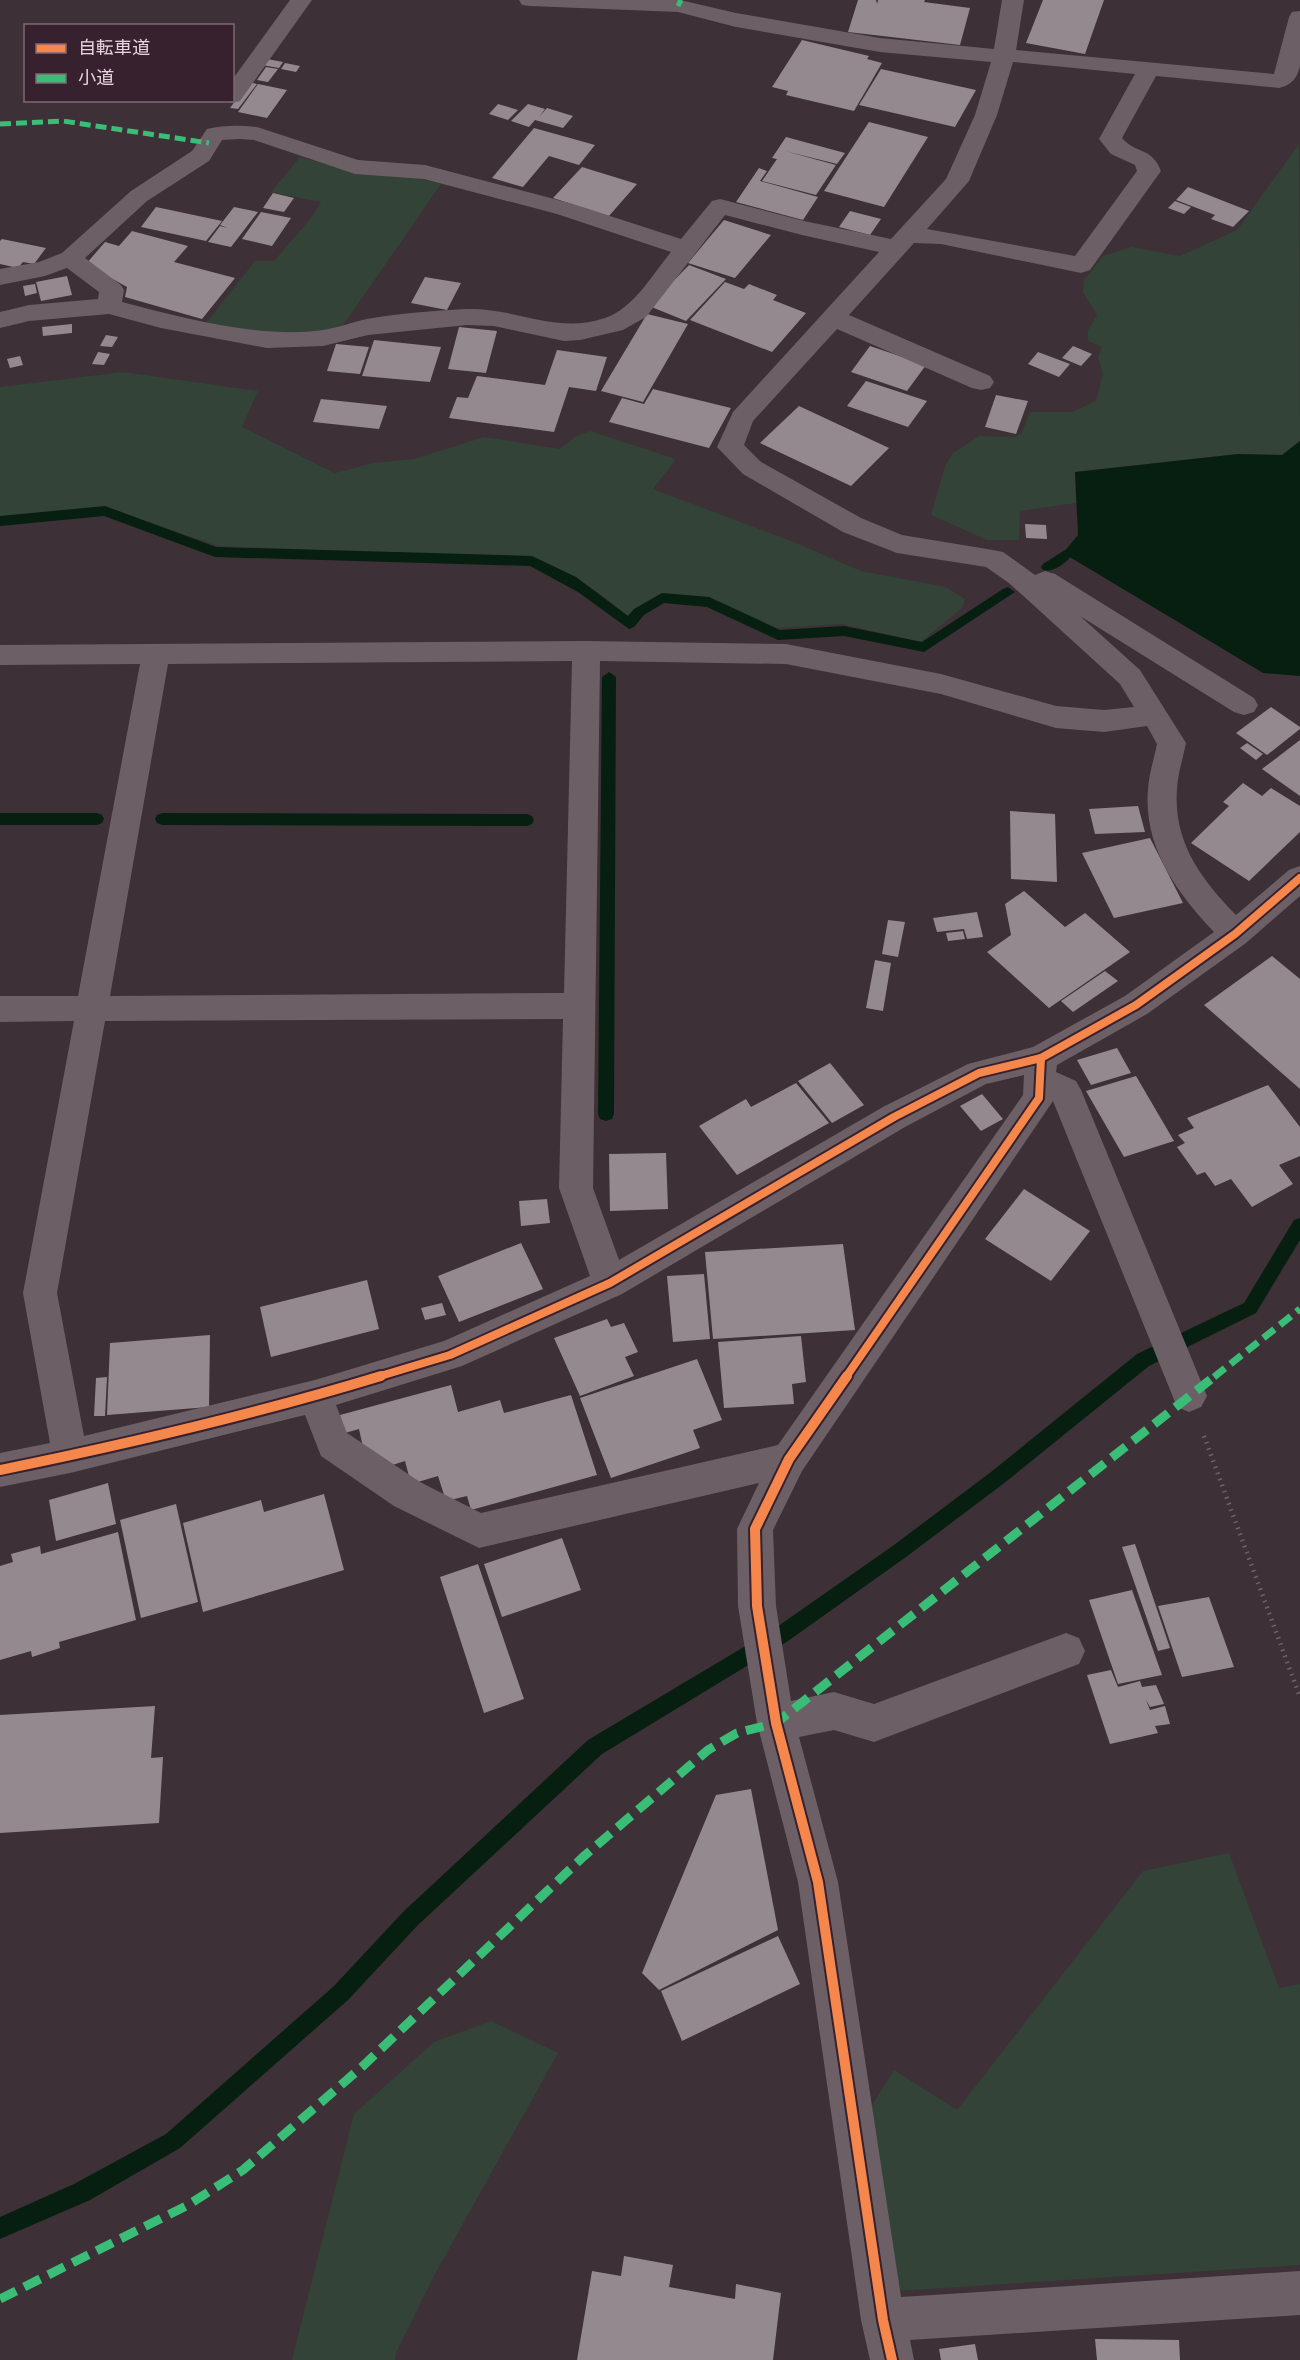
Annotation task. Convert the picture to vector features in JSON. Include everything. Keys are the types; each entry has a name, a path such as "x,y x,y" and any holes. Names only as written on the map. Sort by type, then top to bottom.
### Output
{"street":[{"path":"234,93 301,0"},
{"path":"531,0 678,6 736,20 880,45 1279,81 1287,75 1300,17"},
{"path":"1013,0 1004,56 986,115 957,181 742,418 730,447 752,468 852,525 897,544 993,559 1019,576 1130,677 1172,743 1161,792 1165,830 1176,864 1199,896 1235,934"},
{"path":"0,320 67,308 109,306 161,320 267,340 323,338 368,327 467,317 494,318 564,333 580,332 614,324 637,310 720,206 802,228 902,241 941,237 1081,265 1149,171 1145,161 1119,149 1110,140 1149,69"},
{"path":"0,277 45,268 70,258 139,196 201,156 215,134 220,113 228,102"},
{"path":"215,134 240,132 257,134 355,167 425,172 565,209 686,249"},
{"path":"70,258 112,290 109,306"},
{"path":"832,317 981,382"},
{"path":"1019,576 1049,581 1244,705"},
{"path":"0,655 586,651 786,654 941,684 1056,717 1104,721 1154,715"},
{"path":"586,651 576,1188 610,1282"},
{"path":"70,1456 40,1293 156,654"},
{"path":"0,1470 70,1456 315,1396 450,1355 610,1282 905,1111 979,1073 1040,1068 1136,1005 1235,934 1300,878"},
{"path":"0,1009 580,1006"},
{"path":"1040,1068 1065,1090 1185,1387"},
{"path":"1040,1068 1039,1098 789,1459 755,1529 757,1606 773,1706 818,1882 888,2340 1300,2293"},
{"path":"315,1396 334,1444 407,1494 479,1531 789,1459"},
{"path":"773,1706 834,1711 874,1722 1066,1651"}],"path":[{"path":"1185,1387 1300,1697"}],"shaded area":[{"path":"1299,144 1300,441 1283,455 1238,454 1075,472 1076,503 1020,511 1019,540 987,540 931,515 945,466 952,454 979,436 1015,437 1021,434 1030,412 1072,412 1096,401 1103,374 1098,357 1102,347 1088,341 1088,330 1097,315 1083,292 1084,280 1103,256 1131,247 1180,256 1237,230"},
{"path":"300,157 353,172 419,178 441,184 342,327 307,333 290,333 257,331 206,323 255,261 274,261 311,218 321,202 271,192"},
{"path":"123,372 258,391 242,427 335,473 373,463 414,459 484,437 560,449 576,436 590,431 676,459 653,489 789,540 861,571 946,587 965,599 962,608 921,642 841,624 777,628 709,597 660,594 627,616 582,582 531,558 218,546 105,507 0,517 0,387"},
{"path":"1300,441 1300,676 1263,673 1063,553 1078,535 1075,472 1238,454 1282,455"},
{"path":"1229,1853 1279,1988 1300,1984 1300,2265 898,2291 869,2110 894,2070 957,2110 1143,1871"},
{"path":"491,2021 558,2053 435,2274 396,2353 395,2360 292,2360 354,2114 434,2042"}],"building":[{"path":"858,0 876,0 877,4 878,0 925,0 924,2 970,8 960,45 848,32"},
{"path":"1043,0 1104,0 1085,54 1026,43"},
{"path":"802,40 869,56 867,59 882,63 854,111 786,95 788,91 772,87"},
{"path":"267,59 283,62 279,68 262,65"},
{"path":"285,63 300,66 296,72 281,69"},
{"path":"266,67 278,69 268,82 257,80"},
{"path":"881,69 976,90 955,127 859,105"},
{"path":"249,82 257,84 238,109 230,108"},
{"path":"258,84 287,90 267,118 238,112"},
{"path":"498,104 518,110 508,120 489,114"},
{"path":"528,104 545,109 539,117 547,108 573,116 563,128 535,120 529,127 511,121"},
{"path":"869,122 928,137 884,207 824,191"},
{"path":"534,128 595,145 579,165 549,156 523,187 492,178"},
{"path":"786,137 845,153 837,164 785,151 836,165 816,195 762,181 777,159 772,158"},
{"path":"582,167 637,184 609,216 553,198"},
{"path":"759,168 767,171 760,181 818,197 803,220 736,202"},
{"path":"1188,187 1249,211 1233,227 1211,219 1215,215 1176,200"},
{"path":"273,193 294,198 284,212 263,208"},
{"path":"1175,201 1191,207 1184,214 1168,208"},
{"path":"156,207 222,221 206,241 141,227"},
{"path":"234,207 258,212 231,247 208,242 220,226 228,228 220,225"},
{"path":"850,211 881,219 870,235 839,227"},
{"path":"261,212 291,218 272,246 242,239"},
{"path":"724,220 771,235 735,278 688,263"},
{"path":"132,231 188,246 174,262 235,278 202,319 125,297 127,287 86,264 105,242 119,246"},
{"path":"2,239 46,248 34,264 23,262 18,268 0,264 0,241"},
{"path":"689,265 726,279 686,321 649,306"},
{"path":"67,276 72,295 41,301 36,282"},
{"path":"425,277 461,283 447,310 411,303"},
{"path":"725,282 744,289 749,284 777,295 773,300 806,313 772,352 690,320"},
{"path":"35,284 37,293 25,296 23,286"},
{"path":"647,314 688,324 643,402 601,391"},
{"path":"72,324 72,333 43,336 42,327"},
{"path":"459,327 497,331 486,373 448,369"},
{"path":"106,335 118,337 112,347 100,346"},
{"path":"374,340 441,347 430,382 362,376"},
{"path":"336,344 369,347 360,374 327,371"},
{"path":"870,346 926,365 907,391 851,372"},
{"path":"1073,346 1092,354 1081,366 1062,358"},
{"path":"557,350 607,357 596,391 569,387 554,432 449,418 457,397 468,398 477,376 545,385"},
{"path":"98,352 110,354 104,365 92,364"},
{"path":"1038,352 1070,364 1059,377 1028,364"},
{"path":"20,356 23,365 10,368 7,359"},
{"path":"866,381 927,401 908,427 847,406"},
{"path":"653,389 731,408 709,448 609,422 622,398 644,404"},
{"path":"996,395 1028,401 1016,434 985,427"},
{"path":"321,399 387,406 379,429 313,422"},
{"path":"799,406 889,448 851,486 760,443"},
{"path":"1025,524 1046,525 1047,539 1026,538"},
{"path":"1271,707 1300,729 1267,755 1236,733"},
{"path":"1300,740 1300,796 1262,769"},
{"path":"1247,743 1263,754 1256,760 1240,748"},
{"path":"1243,783 1262,796 1271,788 1300,806 1300,832 1249,881 1191,843 1229,806 1223,802"},
{"path":"1138,806 1145,832 1095,834 1089,809"},
{"path":"1010,811 1055,814 1057,882 1011,879"},
{"path":"1150,838 1183,903 1114,918 1082,853"},
{"path":"1024,891 1065,927 1085,913 1130,952 1049,1008 987,952 1011,935 1005,904"},
{"path":"977,912 983,937 967,939 964,929 937,932 933,918"},
{"path":"888,920 905,922 898,957 882,954"},
{"path":"963,931 965,939 948,941 946,933"},
{"path":"1272,956 1300,979 1300,1089 1204,1005"},
{"path":"875,960 891,963 883,1011 866,1008"},
{"path":"1105,971 1118,981 1073,1012 1061,1001"},
{"path":"1117,1048 1131,1073 1091,1085 1077,1060"},
{"path":"830,1063 864,1105 832,1123 798,1081"},
{"path":"1136,1076 1174,1141 1124,1157 1086,1091"},
{"path":"796,1083 829,1123 737,1175 699,1126 746,1099 751,1107"},
{"path":"1268,1085 1300,1127 1300,1156 1279,1165 1293,1184 1252,1207 1231,1179 1215,1186 1205,1172 1197,1175 1177,1147 1185,1143 1178,1135 1194,1128 1187,1118"},
{"path":"982,1094 1003,1119 981,1131 960,1106"},
{"path":"666,1153 668,1209 610,1211 609,1154"},
{"path":"1024,1189 1090,1231 1051,1281 985,1239"},
{"path":"547,1199 550,1223 521,1226 519,1201"},
{"path":"521,1243 543,1289 459,1322 438,1276"},
{"path":"843,1244 855,1330 713,1339 705,1252"},
{"path":"704,1274 710,1339 673,1342 667,1276"},
{"path":"367,1280 379,1329 271,1357 260,1307"},
{"path":"442,1303 446,1315 425,1320 421,1308"},
{"path":"607,1319 611,1327 624,1323 638,1352 625,1357 634,1376 580,1396 554,1338"},
{"path":"210,1335 209,1407 107,1415 110,1343"},
{"path":"801,1336 806,1382 792,1384 794,1404 724,1408 718,1342"},
{"path":"697,1359 722,1420 693,1430 700,1448 611,1478 580,1398"},
{"path":"107,1377 105,1416 94,1416 96,1378"},
{"path":"451,1385 458,1412 500,1400 504,1413 571,1395 597,1475 471,1510 467,1496 446,1501 438,1476 411,1484 405,1461 386,1467 364,1452 359,1429 345,1433 340,1415"},
{"path":"108,1483 116,1524 56,1541 49,1500"},
{"path":"324,1494 344,1570 203,1612 183,1523 261,1500 264,1512"},
{"path":"176,1504 198,1602 141,1618 120,1520"},
{"path":"118,1532 136,1620 59,1642 60,1648 32,1657 31,1651 0,1660 0,1566 13,1562 11,1554 40,1546 41,1554"},
{"path":"562,1538 581,1590 502,1617 484,1564"},
{"path":"1135,1544 1170,1648 1158,1651 1122,1547"},
{"path":"478,1564 524,1699 484,1713 440,1577"},
{"path":"1132,1590 1162,1675 1118,1684 1089,1600"},
{"path":"1209,1597 1234,1667 1182,1677 1158,1606"},
{"path":"1111,1670 1118,1687 1140,1681 1142,1687 1156,1685 1164,1704 1150,1707 1146,1700 1150,1710 1165,1706 1170,1724 1155,1726 1158,1733 1110,1744 1087,1675"},
{"path":"155,1706 151,1758 163,1757 159,1823 0,1833 0,1715"},
{"path":"751,1789 778,1930 659,1990 642,1973 716,1795"},
{"path":"778,1936 800,1984 682,2041 661,1991"},
{"path":"624,2256 673,2265 669,2287 735,2299 736,2284 781,2293 773,2360 577,2360 592,2271 621,2276"},
{"path":"1095,2339 1179,2340 1180,2360 1097,2360"},
{"path":"975,2344 978,2360 941,2360 939,2349"}],"waterway":[{"path":"0,521 105,511 215,552 532,561 583,588 629,624 639,612 662,598 709,602 778,635 844,631 924,647 1008,592"},
{"path":"1048,567 1065,555"},
{"path":"606,1114 609,677"},
{"path":"0,819 97,819"},
{"path":"162,819 527,820"},
{"path":"0,2228 82,2192 173,2141 341,1993 410,1919 595,1747 781,1635 900,1551 997,1478 1143,1360 1250,1308 1300,1225"}],"marked path":[{"path":"678,6 681,0"},
{"path":"0,124 63,121 209,143"},
{"path":"0,2299 188,2205 243,2170 364,2065 583,1857 708,1750 737,1733 776,1723 1300,1309"}],"cycle path":[{"path":"0,1470 70,1456 315,1396 450,1355 610,1283 894,1117 979,1073 1041,1058 1136,1005 1235,934 1300,878"},
{"path":"892,2360 883,2320 818,1882 776,1723 757,1606 755,1529 789,1459 1039,1098 1041,1058"}]}
